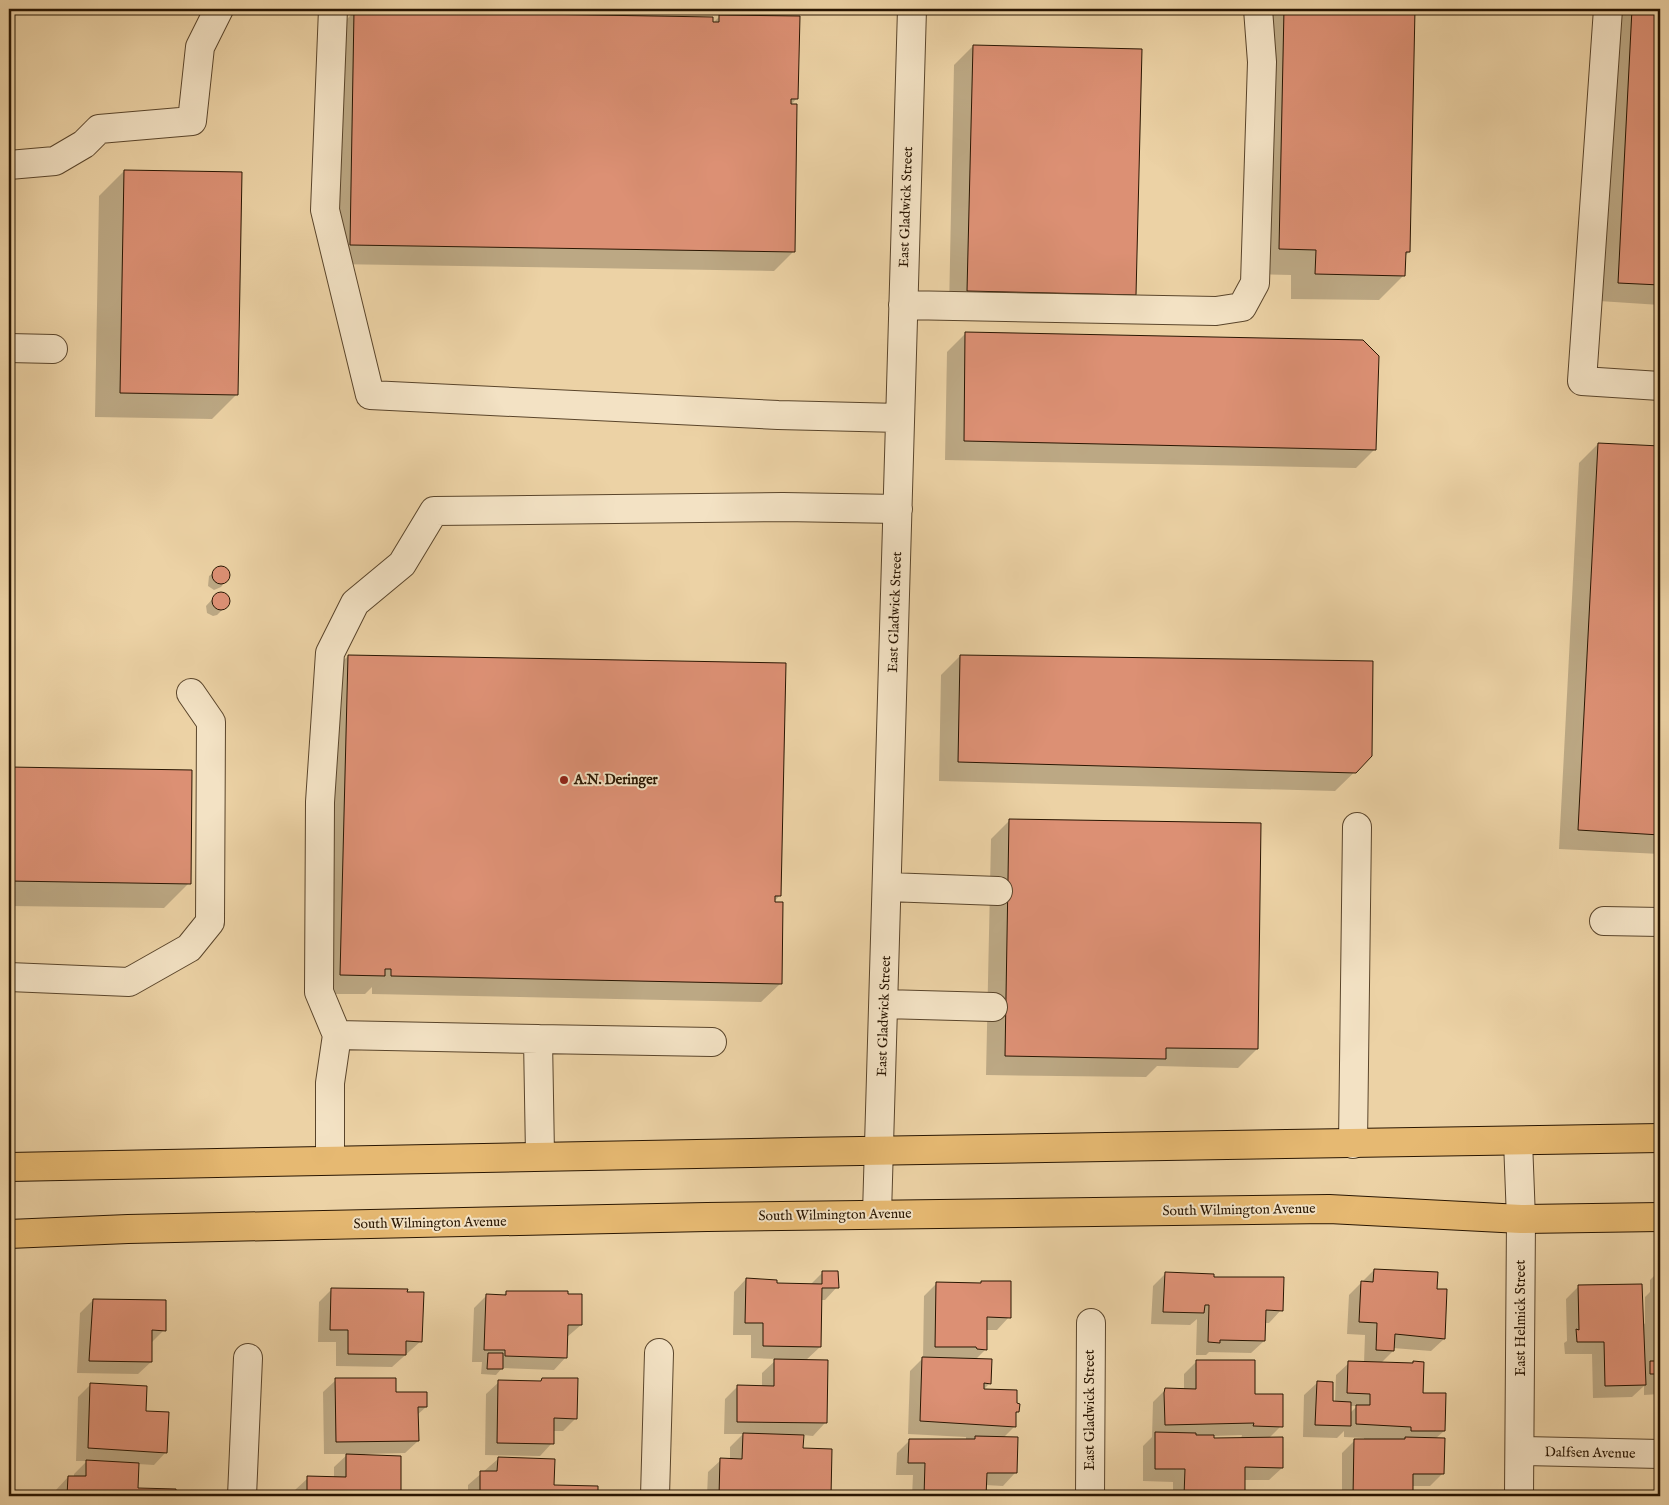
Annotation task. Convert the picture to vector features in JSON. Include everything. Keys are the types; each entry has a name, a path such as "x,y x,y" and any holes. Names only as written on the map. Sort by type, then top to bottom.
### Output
{"main road":[{"path":"9,1167 540,1155 1660,1138"},
{"name":"South Wilmington Avenue","path":"9,1234 128,1229 877,1214 1329,1209 1521,1219 1660,1217"}],"street":[{"path":"9,166 55,161 84,144 99,129 192,121 200,47 219,9"},
{"path":"333,9 325,210 370,396 900,418"},
{"name":"East Gladwick Street","path":"877,1214 912,9"},
{"path":"903,305 1216,311 1242,307 1255,283 1262,62 1258,9"},
{"path":"1608,9 1582,381 1660,386"},
{"path":"9,348 53,349"},
{"path":"330,1160 330,1084 337,1035 319,992 320,802 330,653 354,602 402,564 434,511 898,509"},
{"path":"9,977 129,982 189,948 210,922 211,722 191,693"},
{"path":"1353,1144 1357,827"},
{"path":"887,887 998,891"},
{"path":"1604,921 1660,922"},
{"path":"884,1004 992,1007"},
{"path":"337,1035 712,1042"},
{"path":"538,1040 540,1155"},
{"name":"East Helmick Street","path":"1518,1141 1521,1219 1519,1496"},
{"name":"East Gladwick Street","path":"1090,1496 1091,1323"},
{"path":"655,1496 659,1353"},
{"path":"242,1496 248,1358"},
{"name":"Dalfsen Avenue","path":"1520,1452 1660,1454"}],"building":[{"path":"1284,9 1415,9 1410,252 1406,252 1405,276 1315,274 1316,250 1279,249"},
{"path":"1632,9 1660,9 1660,285 1618,283"},
{"path":"354,11 713,17 713,22 719,22 719,15 800,16 798,99 791,99 791,104 797,104 795,252 350,245"},
{"path":"973,45 1142,49 1136,295 967,291"},
{"path":"124,170 242,172 238,395 120,393"},
{"path":"965,332 1363,340 1379,356 1376,450 964,441"},
{"path":"1598,443 1660,446 1660,835 1578,830"},
{"path":"221,566 227,569 230,575 227,581 221,584 215,581 212,575 215,569"},
{"path":"221,592 227,595 230,601 227,607 221,610 215,607 212,601 215,595"},
{"name":"A.N. Deringer","path":"348,655 786,663 781,896 775,896 775,902 783,902 782,984 391,976 391,969 385,969 385,976 340,975"},
{"path":"960,655 1373,661 1372,756 1356,773 958,762"},
{"path":"9,767 192,770 191,884 9,881"},
{"path":"1009,819 1261,823 1258,1049 1166,1048 1166,1059 1005,1056"},
{"path":"1374,1269 1438,1272 1437,1289 1447,1289 1445,1339 1395,1334 1394,1351 1376,1350 1377,1323 1359,1322 1361,1281 1373,1282"},
{"path":"822,1271 838,1271 839,1288 822,1288 821,1347 763,1346 763,1323 745,1323 746,1278 777,1280 777,1283 822,1284"},
{"path":"1165,1272 1214,1274 1214,1277 1284,1277 1283,1311 1266,1310 1265,1341 1220,1340 1220,1343 1208,1342 1209,1305 1205,1305 1204,1313 1163,1312"},
{"path":"981,1281 1011,1281 1011,1318 987,1317 987,1350 977,1349 976,1347 935,1347 936,1282 981,1283"},
{"path":"1657,1283 1660,1283 1660,1382 1656,1383 1656,1374 1650,1374 1650,1361 1656,1361"},
{"path":"1642,1284 1646,1385 1605,1386 1604,1342 1577,1342 1576,1329 1579,1330 1578,1285"},
{"path":"331,1288 408,1289 407,1292 424,1292 422,1342 406,1341 406,1355 348,1354 348,1330 330,1330"},
{"path":"506,1291 568,1291 568,1294 582,1294 582,1325 568,1325 567,1358 505,1356 505,1350 484,1350 486,1294 506,1295"},
{"path":"93,1299 166,1300 166,1331 152,1330 152,1362 89,1361"},
{"path":"488,1353 503,1353 503,1369 487,1369"},
{"path":"922,1357 992,1359 991,1384 984,1383 984,1389 1017,1390 1017,1403 1020,1404 1019,1412 1016,1412 1016,1427 920,1421"},
{"path":"774,1359 828,1360 827,1423 737,1422 737,1385 774,1386"},
{"path":"1196,1360 1255,1360 1255,1394 1283,1394 1283,1427 1253,1426 1254,1423 1165,1425 1165,1388 1196,1389"},
{"path":"1348,1361 1424,1362 1423,1393 1446,1393 1445,1431 1411,1431 1411,1427 1356,1424 1356,1405 1370,1405 1370,1394 1347,1393"},
{"path":"335,1378 396,1378 396,1392 427,1392 427,1407 418,1407 419,1441 336,1442"},
{"path":"542,1378 578,1378 577,1419 554,1418 554,1444 497,1443 498,1380 541,1381"},
{"path":"1317,1381 1333,1382 1333,1401 1351,1402 1351,1426 1315,1425"},
{"path":"90,1383 147,1386 146,1411 169,1412 167,1453 88,1448"},
{"path":"1155,1432 1196,1433 1196,1435 1214,1435 1214,1438 1283,1437 1283,1468 1245,1467 1245,1496 1184,1496 1185,1469 1155,1469"},
{"path":"743,1433 804,1435 803,1448 832,1449 831,1496 719,1496 720,1458 742,1459"},
{"path":"975,1436 1018,1437 1017,1473 987,1473 986,1496 924,1496 925,1463 908,1463 909,1439 975,1439"},
{"path":"1405,1437 1445,1438 1444,1474 1413,1474 1413,1496 1353,1496 1354,1439 1405,1439"},
{"path":"346,1454 401,1456 401,1496 307,1496 307,1476 346,1477"},
{"path":"498,1457 555,1459 554,1485 598,1486 598,1496 480,1496 480,1471 497,1471"},
{"path":"86,1460 139,1463 138,1488 176,1489 176,1496 67,1496 68,1476 86,1476"}],"place":[{"name":"A.N. Deringer","path":"564,780"}]}
